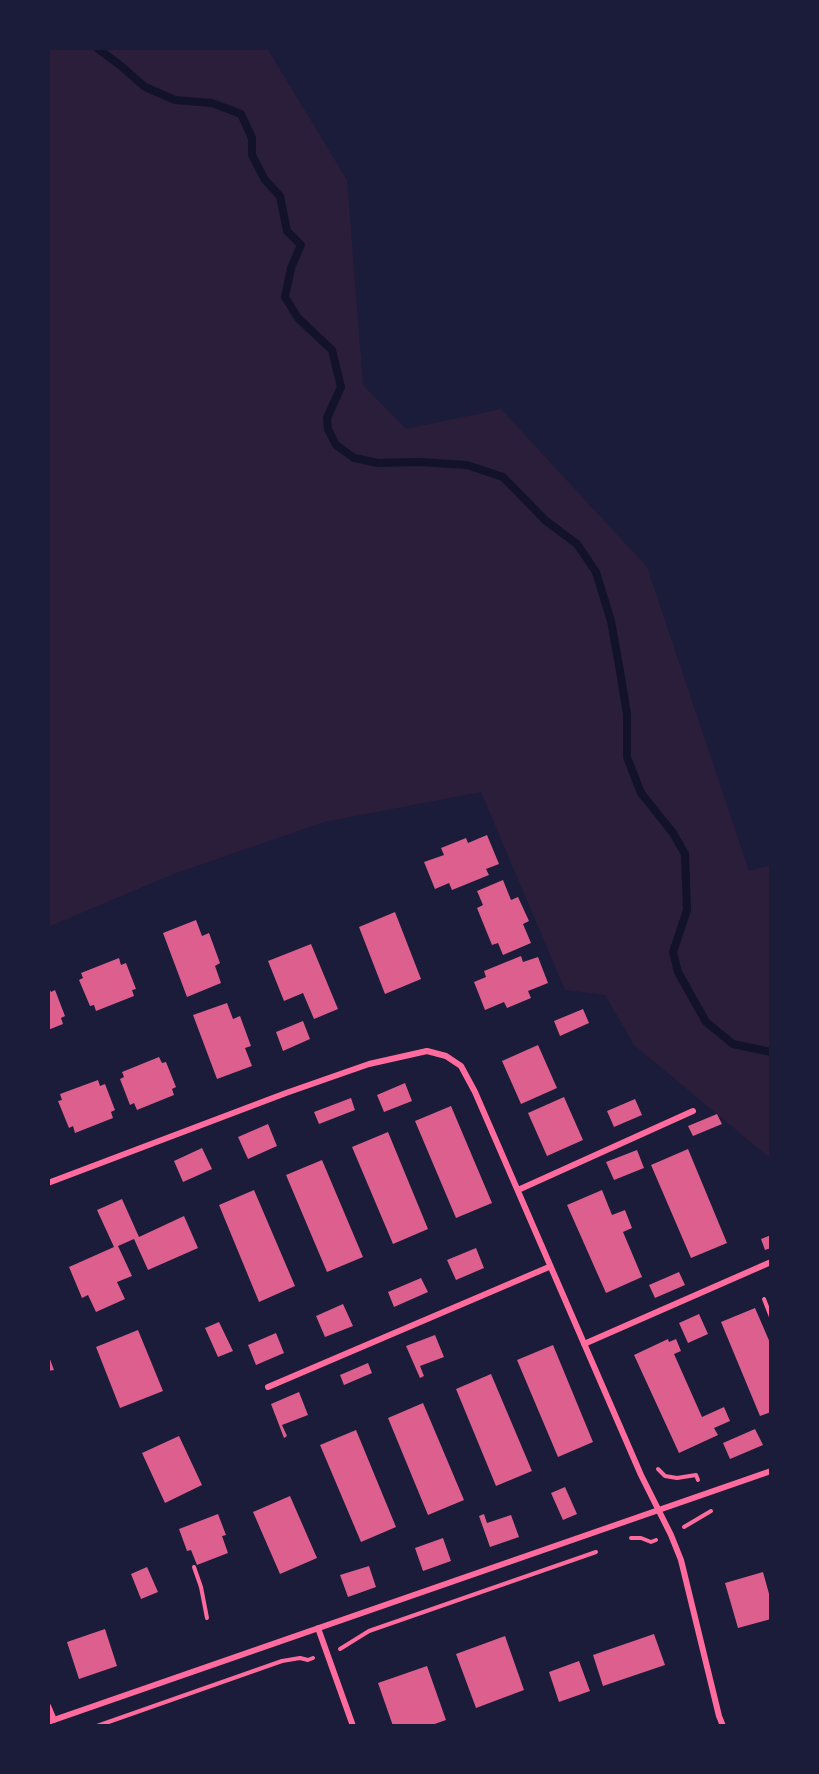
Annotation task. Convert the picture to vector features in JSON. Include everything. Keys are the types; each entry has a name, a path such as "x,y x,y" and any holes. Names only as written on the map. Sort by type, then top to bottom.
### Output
{"street":[{"path":"48,1184 369,1064 427,1051 446,1056 461,1065 681,1560 723,1726"},
{"path":"518,1190 693,1111"},
{"path":"584,1344 771,1262"},
{"path":"268,1387 549,1267"},
{"path":"48,1706 51,1721 771,1471"},
{"path":"318,1628 353,1726"}],"path":[{"path":"764,1299 771,1317"},
{"path":"629,1538 641,1538 651,1542 671,1535 721,1507"},
{"path":"97,1726 282,1661 300,1658 308,1660 328,1654 345,1647 369,1631 596,1551"},
{"path":"194,1567 201,1587 207,1618"}],"shaded area":[{"path":"48,48 267,48 347,180 363,385 406,429 501,409 647,567 749,871 771,865 771,1159 634,1045 605,995 565,990 481,792 324,822 171,875 48,927"}],"building":[{"path":"487,835 499,864 486,869 489,875 452,890 449,883 435,889 424,862 444,855 441,848 466,838 468,843"},
{"path":"503,880 511,900 518,897 529,921 523,924 531,943 503,955 498,943 492,945 477,908 483,905 477,891"},
{"path":"395,912 421,979 385,994 359,927"},
{"path":"196,920 202,936 209,933 220,963 215,966 221,983 187,997 163,933"},
{"path":"311,944 338,1009 314,1019 303,993 284,1001 268,961"},
{"path":"521,956 523,962 538,957 548,983 528,991 531,998 507,1008 504,1002 485,1010 474,982 486,977 484,971"},
{"path":"119,958 121,965 126,963 136,989 132,990 134,996 96,1011 94,1005 90,1006 79,980 83,978 81,973"},
{"path":"48,986 51,992 55,990 65,1016 61,1018 63,1024 48,1030"},
{"path":"227,1003 233,1019 240,1016 251,1046 245,1048 252,1066 217,1079 193,1015"},
{"path":"583,1009 589,1023 560,1036 554,1021"},
{"path":"303,1021 310,1039 283,1051 276,1032"},
{"path":"538,1045 557,1088 521,1104 502,1061"},
{"path":"159,1057 162,1063 166,1062 176,1087 172,1089 174,1095 137,1110 134,1103 130,1105 120,1079 124,1077 122,1072"},
{"path":"98,1080 100,1086 105,1084 115,1110 111,1112 113,1118 75,1133 73,1126 69,1128 58,1101 62,1100 60,1094"},
{"path":"405,1083 412,1101 384,1112 377,1095"},
{"path":"564,1097 583,1140 547,1156 528,1113"},
{"path":"351,1098 355,1110 319,1124 314,1112"},
{"path":"635,1099 642,1115 614,1127 607,1111"},
{"path":"451,1106 492,1203 456,1218 415,1121"},
{"path":"717,1114 722,1124 693,1136 688,1126"},
{"path":"268,1124 277,1146 248,1159 238,1137"},
{"path":"388,1132 428,1229 393,1244 352,1147"},
{"path":"202,1148 212,1169 183,1182 174,1161"},
{"path":"688,1149 727,1243 691,1258 651,1165"},
{"path":"637,1150 644,1168 614,1180 606,1162"},
{"path":"322,1160 363,1257 327,1272 286,1175"},
{"path":"254,1190 295,1286 259,1302 219,1205"},
{"path":"602,1190 612,1215 625,1210 632,1228 623,1232 642,1277 606,1293 567,1205"},
{"path":"122,1199 139,1237 184,1216 198,1248 148,1270 134,1239 118,1246 132,1276 117,1282 125,1299 96,1312 88,1295 82,1298 69,1267 114,1247 97,1210"},
{"path":"771,1235 771,1248 765,1250 761,1239"},
{"path":"476,1248 484,1268 456,1280 447,1260"},
{"path":"679,1272 685,1285 655,1298 649,1285"},
{"path":"421,1278 428,1292 394,1307 388,1292"},
{"path":"343,1304 353,1326 325,1337 316,1316"},
{"path":"755,1308 771,1345 771,1412 760,1416 721,1322"},
{"path":"699,1314 708,1334 688,1343 679,1323"},
{"path":"219,1322 233,1351 218,1357 205,1328"},
{"path":"138,1330 163,1391 120,1408 96,1347"},
{"path":"276,1333 284,1353 256,1365 248,1345"},
{"path":"435,1335 444,1357 420,1366 424,1376 420,1378 406,1346"},
{"path":"668,1339 669,1342 676,1339 681,1351 674,1354 702,1417 724,1407 730,1421 714,1428 718,1435 679,1453 634,1355"},
{"path":"553,1345 593,1442 558,1457 517,1360"},
{"path":"48,1354 54,1370 48,1371"},
{"path":"368,1363 372,1373 344,1385 340,1375"},
{"path":"491,1374 532,1471 496,1486 456,1389"},
{"path":"299,1392 308,1415 282,1425 287,1436 284,1438 271,1404"},
{"path":"423,1403 464,1500 428,1515 388,1418"},
{"path":"755,1429 763,1445 730,1459 723,1443"},
{"path":"356,1430 396,1527 361,1542 320,1445"},
{"path":"179,1436 202,1485 165,1503 142,1453"},
{"path":"565,1487 577,1514 563,1520 551,1493"},
{"path":"290,1496 317,1558 280,1574 253,1512"},
{"path":"218,1514 226,1535 222,1536 228,1553 197,1565 191,1550 187,1551 179,1529"},
{"path":"484,1514 487,1523 511,1515 519,1537 490,1547 479,1516"},
{"path":"443,1538 451,1561 423,1571 415,1548"},
{"path":"369,1566 376,1587 348,1597 340,1575"},
{"path":"147,1567 158,1592 141,1599 131,1574"},
{"path":"763,1572 771,1601 771,1619 738,1628 725,1583"},
{"path":"105,1629 117,1666 79,1679 67,1642"},
{"path":"654,1634 665,1665 603,1686 593,1655"},
{"path":"505,1636 524,1690 476,1708 456,1654"},
{"path":"579,1661 590,1691 559,1702 549,1672"},
{"path":"427,1666 446,1720 429,1726 393,1726 378,1683"}],"waterway":[{"path":"97,48 145,87 175,100 212,103 241,114 252,138 252,155 265,180 280,196 287,231 301,245 291,268 285,297 298,318 332,350 341,387 327,418 328,429 336,445 354,458 378,463 419,462 467,465 503,477 546,521 577,544 596,572 611,621 620,671 627,714 627,757 641,793 673,833 685,854 687,910 673,952 678,972 706,1022 733,1044 771,1052"}]}
